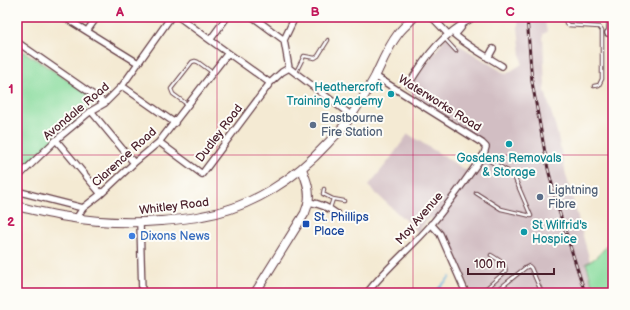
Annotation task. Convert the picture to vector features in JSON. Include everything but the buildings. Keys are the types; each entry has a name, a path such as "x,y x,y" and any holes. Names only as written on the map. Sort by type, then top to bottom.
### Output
{"main road":[{"name":"Whitley Road","path":"17,206 102,222 140,223 209,215 228,210 269,192 302,169 323,149 352,116 375,76 387,51 398,34 414,17"},
{"path":"255,293 305,213 309,202 308,187 302,169"}],"street":[{"path":"64,17 138,63"},
{"path":"87,31 96,17"},
{"name":"Avondale Road","path":"17,178 56,140 91,111 104,103 122,86 171,17"},
{"path":"179,17 270,83"},
{"path":"210,40 227,17"},
{"path":"253,17 284,40"},
{"path":"295,17 284,40 290,68 352,116"},
{"path":"432,17 446,36"},
{"path":"409,84 423,61 446,36 474,17"},
{"path":"468,20 455,35 502,66"},
{"path":"17,42 104,103"},
{"path":"488,58 493,49"},
{"name":"Clarence Road","path":"76,218 83,208 101,194 159,142 228,53"},
{"name":"Dudley Road","path":"159,142 202,174 270,83 282,72 290,68"},
{"name":"Waterworks Road","path":"375,76 482,143 486,147 484,154"},
{"path":"122,86 175,123"},
{"path":"91,111 134,163"},
{"path":"56,140 101,194"},
{"name":"Moy Avenue","path":"367,293 431,224 456,193 484,154"},
{"path":"20,192 83,208"},
{"path":"309,202 329,208 337,214"},
{"path":"140,223 142,293"},
{"path":"431,224 440,234 466,293"}],"lane":[{"path":"565,17 568,25 599,26 602,31 602,79 599,85 594,86"},
{"path":"609,17 611,33"},
{"path":"446,36 456,51"},
{"path":"296,73 304,56 315,58 318,56 328,40"},
{"path":"188,106 173,94 171,89 192,62 198,62 213,73"},
{"path":"476,194 501,209 531,216 513,174 488,160 484,154"},
{"path":"324,189 323,194 333,199 344,201"},
{"path":"329,208 333,199"},
{"path":"481,293 505,272 506,269 505,265 491,255"},
{"path":"494,293 529,266 542,293"}],"shaded area":[{"path":"519,17 544,17 547,32 543,34 545,91 590,261 586,263 595,293 472,293 437,224 430,217 418,232 368,186 408,134 467,171 481,149 486,146 407,90 446,37 506,74 522,64 518,27"}],"green space":[{"path":"17,47 98,100 17,174"},
{"path":"613,238 613,293 595,293 586,263 594,259"}],"waterway":[{"path":"434,293 450,277"}],"railway":[{"path":"527,17 532,82 548,169 559,211 585,293"}],"place":[{"name":"Heathercroft Training Academy","path":"391,94"},
{"name":"Eastbourne Fire Station","path":"313,125"},
{"name":"Gosdens Removals & Storage","path":"509,144"},
{"name":"Lightning Fibre","path":"540,197"},
{"name":"St. Phillips Place","path":"306,224"},
{"name":"St Wilfrid's Hospice","path":"524,232"},
{"name":"Dixons News","path":"132,236"}]}
